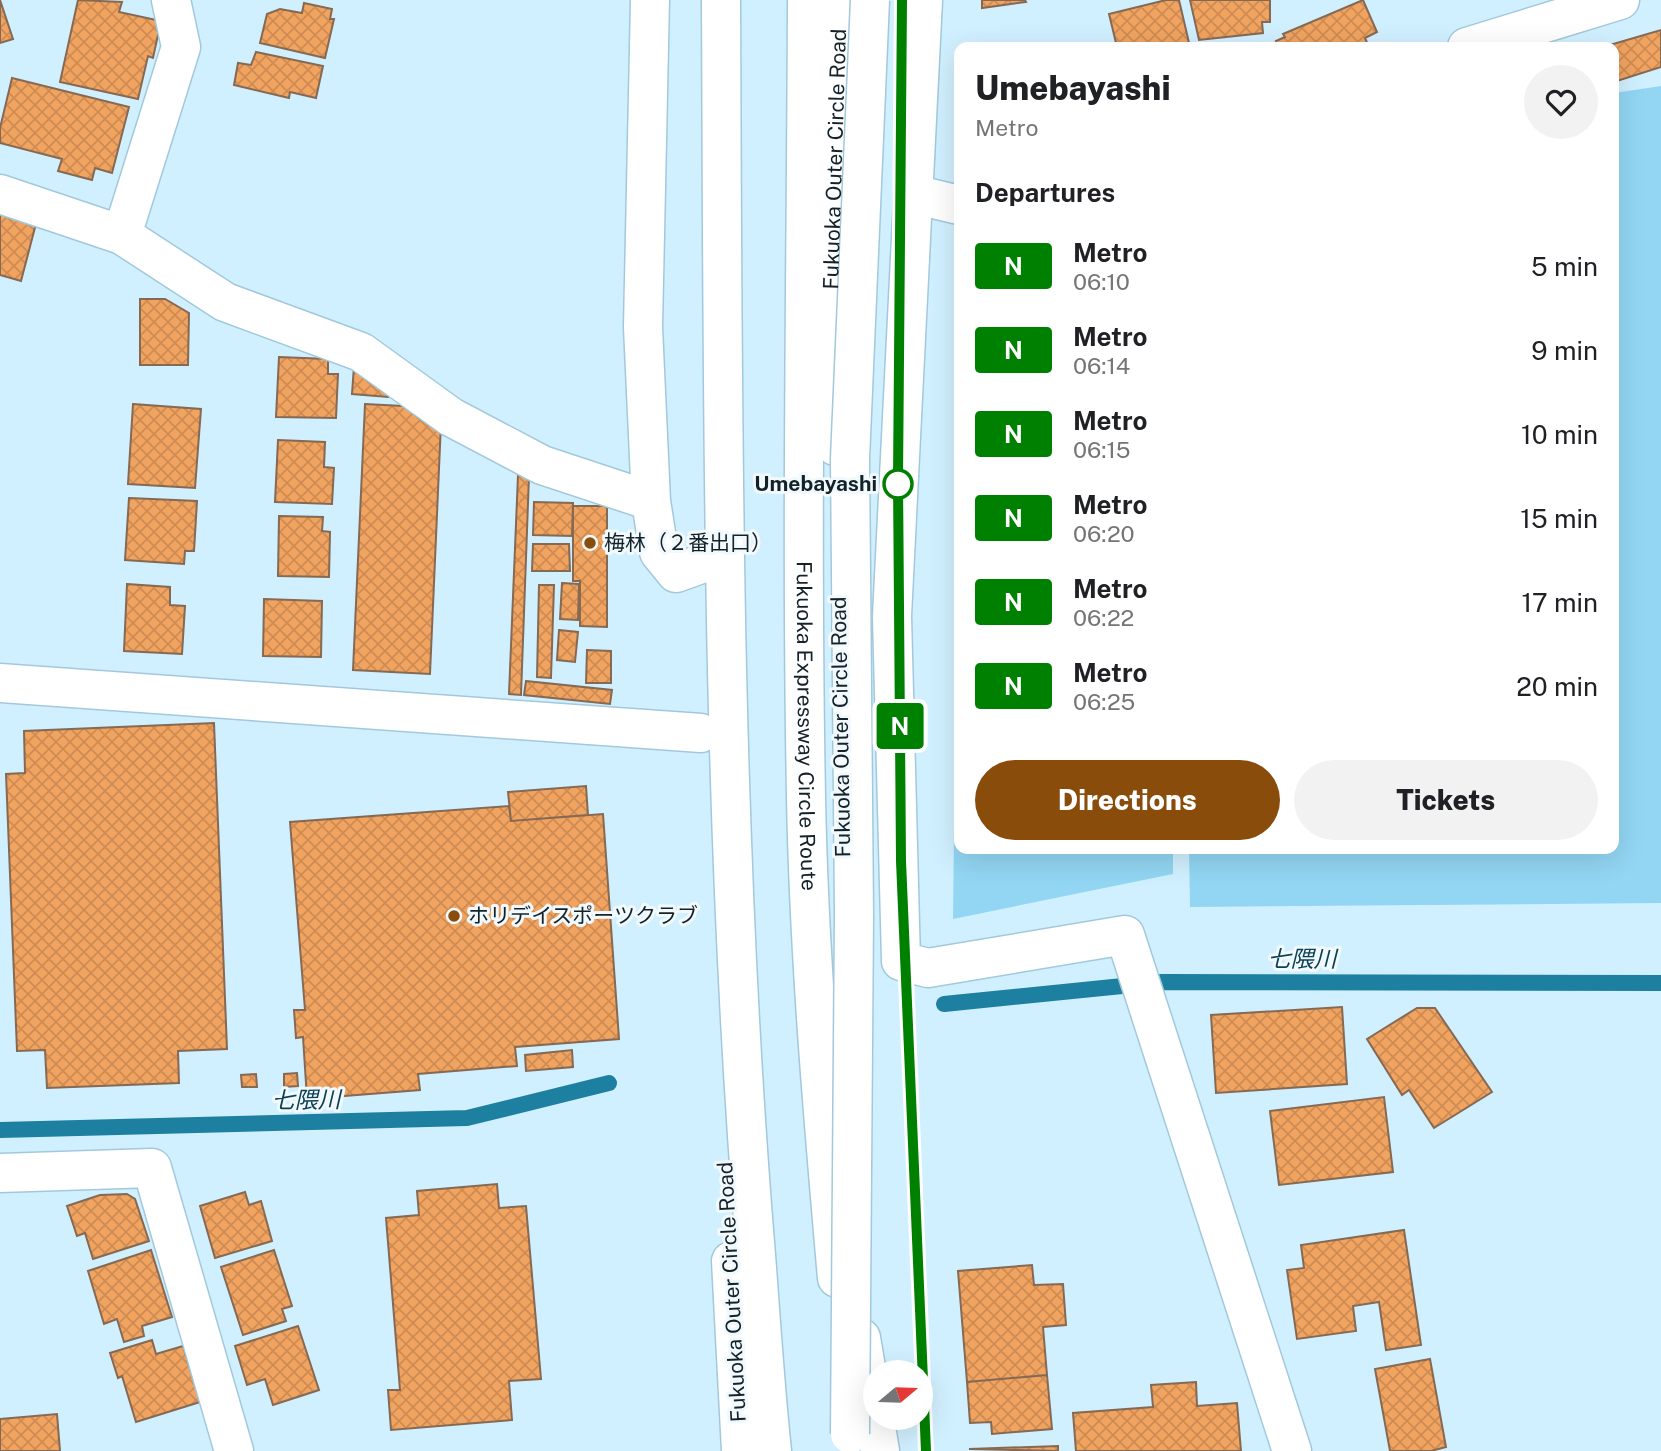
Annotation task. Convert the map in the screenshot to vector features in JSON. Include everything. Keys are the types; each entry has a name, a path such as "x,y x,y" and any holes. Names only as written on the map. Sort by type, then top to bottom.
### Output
{"main road":[{"path":"121,235 181,47 171,0"},
{"path":"650,0 643,327 651,501 659,552 676,573 701,565"},
{"name":"Fukuoka Outer Circle Road","path":"712,0 703,249 701,733 741,1451"},
{"path":"721,0 723,500 730,807 746,1133 772,1451"},
{"name":"Fukuoka Expressway Circle Route","path":"807,0 804,488 806,800 824,1128 861,1445"},
{"name":"Fukuoka Outer Circle Road","path":"840,0 831,286 850,1272 861,1445"},
{"path":"861,1445 850,459 870,0"},
{"path":"923,0 892,616 901,961 928,968 1125,935 1292,1451"},
{"path":"1483,42 1620,0"},
{"path":"0,194 121,235 225,302 360,352 451,417 542,465 651,501"},
{"path":"913,194 954,204"},
{"path":"0,682 701,733"},
{"path":"0,1173 152,1168 234,1451"}],"shaded area":[{"path":"1661,86 1661,903 1190,907 1189,854 1619,854 1619,92"},
{"path":"954,834 954,854 1173,854 1173,874 953,919"}],"building":[{"path":"0,0 13,39 0,43"},
{"path":"78,0 122,2 119,12 161,21 153,58 148,56 138,99 60,82"},
{"path":"982,0 1025,0 1026,2 982,8"},
{"path":"1166,0 1179,0 1189,42 1116,42 1109,14"},
{"path":"1190,0 1270,0 1270,22 1262,22 1263,33 1199,40"},
{"path":"1363,0 1377,32 1365,38 1367,42 1276,42 1285,37 1283,34"},
{"path":"304,3 332,9 330,19 334,19 325,58 260,43 267,14 280,9 302,13"},
{"path":"1661,30 1661,67 1619,80 1619,42"},
{"path":"256,52 323,66 316,98 290,92 289,98 234,85 238,63 251,65"},
{"path":"12,78 129,107 112,173 95,168 92,180 58,171 62,159 0,143 0,128"},
{"path":"0,207 38,216 21,281 0,275"},
{"path":"140,299 165,299 189,313 188,365 140,365"},
{"path":"279,357 328,359 328,374 338,374 336,418 276,417"},
{"path":"354,366 389,383 388,397 352,394"},
{"path":"133,404 201,409 195,488 128,484"},
{"path":"365,404 422,407 441,423 430,674 353,670"},
{"path":"278,440 325,442 324,467 334,468 332,504 275,502"},
{"path":"518,475 529,476 521,695 509,694"},
{"path":"129,498 197,501 194,551 185,551 184,564 125,560"},
{"path":"534,502 573,503 572,536 533,535"},
{"name":"梅林（２番出口）","path":"573,506 607,506 607,627 580,626 580,581 573,581"},
{"path":"279,516 323,517 322,531 330,532 329,577 278,576"},
{"path":"533,544 569,544 570,571 532,571"},
{"path":"562,583 579,584 578,620 560,619"},
{"path":"127,584 170,587 170,605 185,606 182,654 124,651"},
{"path":"539,585 554,585 551,678 537,677"},
{"path":"264,599 322,601 321,657 263,656"},
{"path":"559,630 578,632 575,662 557,660"},
{"path":"587,650 611,651 611,683 586,683"},
{"path":"526,681 612,690 610,704 524,695"},
{"path":"214,723 227,1049 178,1051 179,1083 47,1088 45,1050 17,1051 6,774 25,773 24,731"},
{"path":"586,786 588,815 511,821 508,792"},
{"name":"ホリデイスポーツクラブ","path":"509,806 511,821 603,814 619,1039 515,1047 517,1066 418,1074 420,1090 307,1099 303,1037 296,1038 294,1010 305,1010 290,822"},
{"path":"1342,1007 1347,1084 1216,1093 1211,1015"},
{"path":"1417,1008 1435,1008 1492,1092 1434,1128 1409,1090 1402,1095 1367,1039"},
{"path":"572,1050 573,1067 526,1071 525,1055"},
{"path":"297,1073 298,1086 284,1087 284,1074"},
{"path":"256,1074 257,1087 242,1087 241,1075"},
{"path":"1384,1097 1393,1172 1279,1185 1270,1111"},
{"path":"497,1184 499,1208 526,1206 541,1379 509,1381 512,1420 391,1430 388,1390 400,1390 386,1218 419,1215 417,1191"},
{"path":"245,1192 249,1205 261,1201 272,1241 215,1258 200,1206"},
{"path":"127,1194 135,1199 149,1241 93,1259 85,1233 77,1236 67,1206 100,1195"},
{"path":"1404,1230 1421,1345 1386,1350 1379,1302 1353,1306 1356,1331 1297,1339 1287,1270 1304,1268 1301,1245"},
{"path":"151,1250 172,1317 142,1326 144,1336 124,1342 117,1319 104,1324 88,1271"},
{"path":"274,1250 292,1306 282,1309 286,1321 243,1335 221,1267"},
{"path":"1032,1265 1034,1285 1063,1284 1066,1325 1043,1327 1047,1375 967,1382 958,1271"},
{"path":"298,1326 319,1390 273,1405 265,1379 247,1385 235,1346"},
{"path":"152,1340 156,1354 183,1346 200,1402 136,1422 122,1376 118,1378 110,1353"},
{"path":"1430,1359 1446,1447 1431,1451 1390,1451 1375,1369"},
{"path":"1047,1375 1052,1429 992,1434 991,1422 970,1423 967,1382"},
{"path":"1196,1382 1197,1406 1237,1403 1241,1451 1076,1451 1073,1413 1153,1407 1151,1385"},
{"path":"57,1414 60,1451 0,1451 0,1419"},
{"path":"1058,1446 1058,1451 969,1449"}],"waterway":[{"name":"七隈川","path":"944,1004 1162,982 1661,983"},
{"name":"七隈川","path":"0,1130 467,1118 609,1083"}],"metro line":[{"name":"N","path":"902,0 898,479 901,861 926,1451"}],"place":[{"name":"Umebayashi","path":"898,484"},
{"name":"梅林（２番出口）","path":"590,543"},
{"name":"ホリデイスポーツクラブ","path":"454,916"}]}
